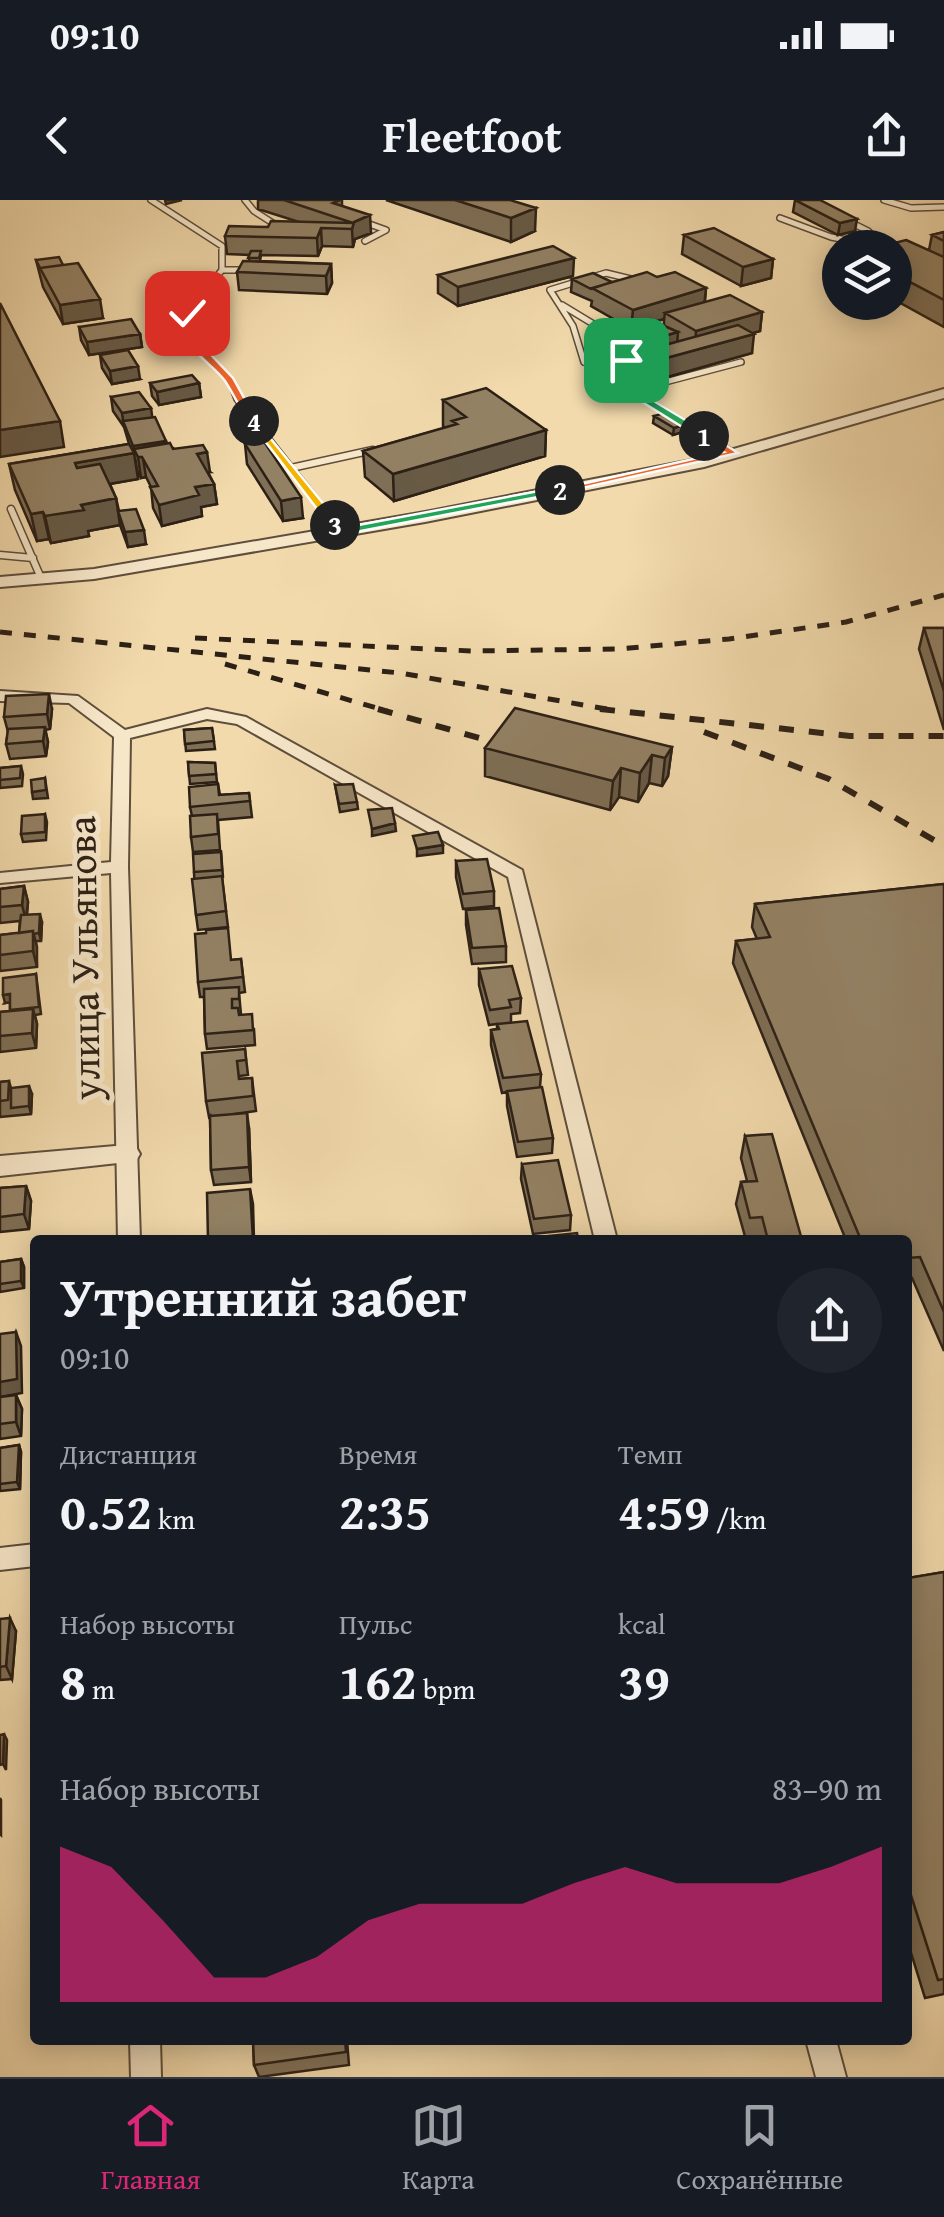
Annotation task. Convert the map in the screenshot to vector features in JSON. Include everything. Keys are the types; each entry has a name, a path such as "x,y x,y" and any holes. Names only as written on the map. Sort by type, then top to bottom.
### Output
{"street":[{"path":"0,582 94,574 340,532 733,453 944,393"},
{"path":"0,696 73,699 122,735 207,714 241,720 516,874 605,1235"},
{"name":"улица Ульянова","path":"122,735 119,868 129,1235"},
{"path":"0,878 119,868"},
{"path":"0,1166 127,1154"},
{"path":"0,1559 30,1555"},
{"path":"146,2045 146,2077"},
{"path":"822,2045 830,2077"}],"lane":[{"path":"152,200 222,246 222,270 187,313 191,340 230,380 238,399 340,532"},
{"path":"245,200 254,211 282,228"},
{"path":"884,200 911,208 944,206"},
{"path":"839,216 866,230"},
{"path":"350,217 386,230 364,241"},
{"path":"780,218 822,234"},
{"path":"222,270 261,270"},
{"path":"649,285 617,270 550,290 573,326 584,362 733,453"},
{"path":"624,284 636,279"},
{"path":"558,303 623,342 626,360"},
{"path":"573,326 590,319"},
{"path":"591,367 661,353"},
{"path":"632,391 742,362"},
{"path":"291,468 326,457 383,448"},
{"path":"11,508 42,578"},
{"path":"0,555 33,558"}],"building":[{"path":"284,200 340,200 333,203 370,215 354,222 352,229 321,228 317,238 225,236 229,226 268,227 271,221 353,223"},
{"path":"455,200 510,200 536,208 511,218"},
{"path":"795,200 820,200 857,219 840,223"},
{"path":"714,228 773,259 743,267 684,235"},
{"path":"912,243 944,257 944,300 912,283"},
{"path":"553,246 574,258 458,287 438,275"},
{"path":"251,251 261,251 259,258 248,258"},
{"path":"59,257 63,265 40,268 36,260"},
{"path":"243,261 331,264 326,276 237,272"},
{"path":"78,263 100,299 60,305 40,268"},
{"path":"647,272 657,277 675,272 706,288 633,310 592,288"},
{"path":"593,273 612,282 591,289 572,279"},
{"path":"730,295 762,312 696,331 665,313"},
{"path":"0,303 60,421 0,430"},
{"path":"131,319 140,334 87,342 79,327"},
{"path":"649,319 678,332 664,336 654,330 643,337 631,336 629,332 645,327 637,323"},
{"path":"738,325 754,334 659,360 643,351"},
{"path":"128,350 138,366 110,371 100,355"},
{"path":"192,375 199,383 157,392 150,383"},
{"path":"486,388 546,430 393,474 363,451 457,424 452,421 466,417 443,400"},
{"path":"139,392 151,408 122,413 111,397"},
{"path":"667,412 687,424 674,428 654,416"},
{"path":"155,417 166,441 133,446 123,421"},
{"path":"259,434 301,497 281,501 245,444 251,443 246,436"},
{"path":"170,443 173,449 203,445 207,452 197,454 214,484 195,487 199,495 159,505 150,487 158,486 134,449"},
{"path":"129,444 134,453 75,463 77,468 100,464 116,498 81,505 84,510 45,516 43,512 31,514 9,464"},
{"path":"136,509 144,530 125,532 118,511"},
{"path":"924,628 944,628 944,691"},
{"path":"49,694 47,714 4,717 6,696"},
{"path":"515,708 672,747 665,758 652,755 640,773 621,768 613,781 485,748"},
{"path":"45,727 43,741 6,744 8,729"},
{"path":"212,728 214,741 185,744 184,730"},
{"path":"188,762 215,763 216,774 189,776"},
{"path":"21,766 20,778 0,780 0,768"},
{"path":"45,778 46,790 32,792 31,780"},
{"path":"218,784 219,795 249,793 250,801 190,807 189,787"},
{"path":"353,784 357,802 339,804 335,785"},
{"path":"392,808 395,823 372,829 368,810"},
{"path":"45,814 45,832 21,834 22,816"},
{"path":"217,814 218,834 191,837 190,816"},
{"path":"438,832 443,845 417,849 413,836"},
{"path":"221,852 222,870 194,872 193,854"},
{"path":"487,859 494,891 463,894 456,861"},
{"path":"222,876 226,911 196,915 192,879"},
{"path":"944,884 944,1312 920,1257 912,1258 912,1235 859,1235 736,941 770,937 755,904"},
{"path":"24,886 22,905 0,907 0,889"},
{"path":"499,908 506,946 472,948 466,910"},
{"path":"40,914 39,933 19,933 21,915"},
{"path":"228,928 231,960 241,959 243,977 198,982 195,934"},
{"path":"33,931 33,951 0,955 0,935"},
{"path":"512,966 521,998 509,1000 511,1007 490,1010 479,969"},
{"path":"36,974 39,1007 10,1010 10,994 3,995 3,978"},
{"path":"239,987 239,999 232,999 232,1008 238,1008 239,1015 252,1014 253,1030 205,1034 204,989"},
{"path":"33,1009 32,1033 0,1036 0,1012"},
{"path":"527,1021 541,1074 503,1078 491,1030 499,1029 497,1024"},
{"path":"245,1049 246,1060 237,1061 239,1079 252,1078 253,1096 206,1101 202,1053"},
{"path":"9,1081 8,1100 0,1101 0,1082"},
{"path":"29,1086 29,1106 11,1108 11,1088"},
{"path":"542,1087 553,1138 518,1142 507,1091"},
{"path":"247,1113 249,1167 211,1170 210,1116"},
{"path":"772,1134 801,1235 767,1235 762,1217 750,1218 741,1182 757,1181 745,1136"},
{"path":"558,1160 571,1215 534,1219 522,1164"},
{"path":"26,1186 24,1214 0,1217 0,1188"},
{"path":"250,1189 253,1235 208,1235 207,1193"},
{"path":"21,1259 21,1281 0,1284 0,1262"},
{"path":"16,1332 17,1379 0,1382 0,1334"},
{"path":"16,1395 16,1422 0,1424 0,1397"},
{"path":"19,1445 17,1482 0,1484 0,1448"},
{"path":"944,1572 944,1979 938,1980 912,1899 912,1577"},
{"path":"10,1618 6,1666 0,1667 0,1619"},
{"path":"4,1734 3,1764 0,1765 0,1735"},
{"path":"253,2045 345,2045 346,2052 254,2065"}],"railway":[{"path":"195,638 472,651 618,649 729,639 846,622 944,595"},
{"path":"0,632 400,673 617,711"},
{"path":"225,664 387,711"},
{"path":"378,709 507,746"},
{"path":"600,709 617,711"},
{"path":"617,711 850,736 944,736"},
{"path":"704,732 829,779 944,846"}],"route":[{"path":"187,313 191,340 230,380 238,399 340,532 704,462 733,453 591,367 626,360"}]}
